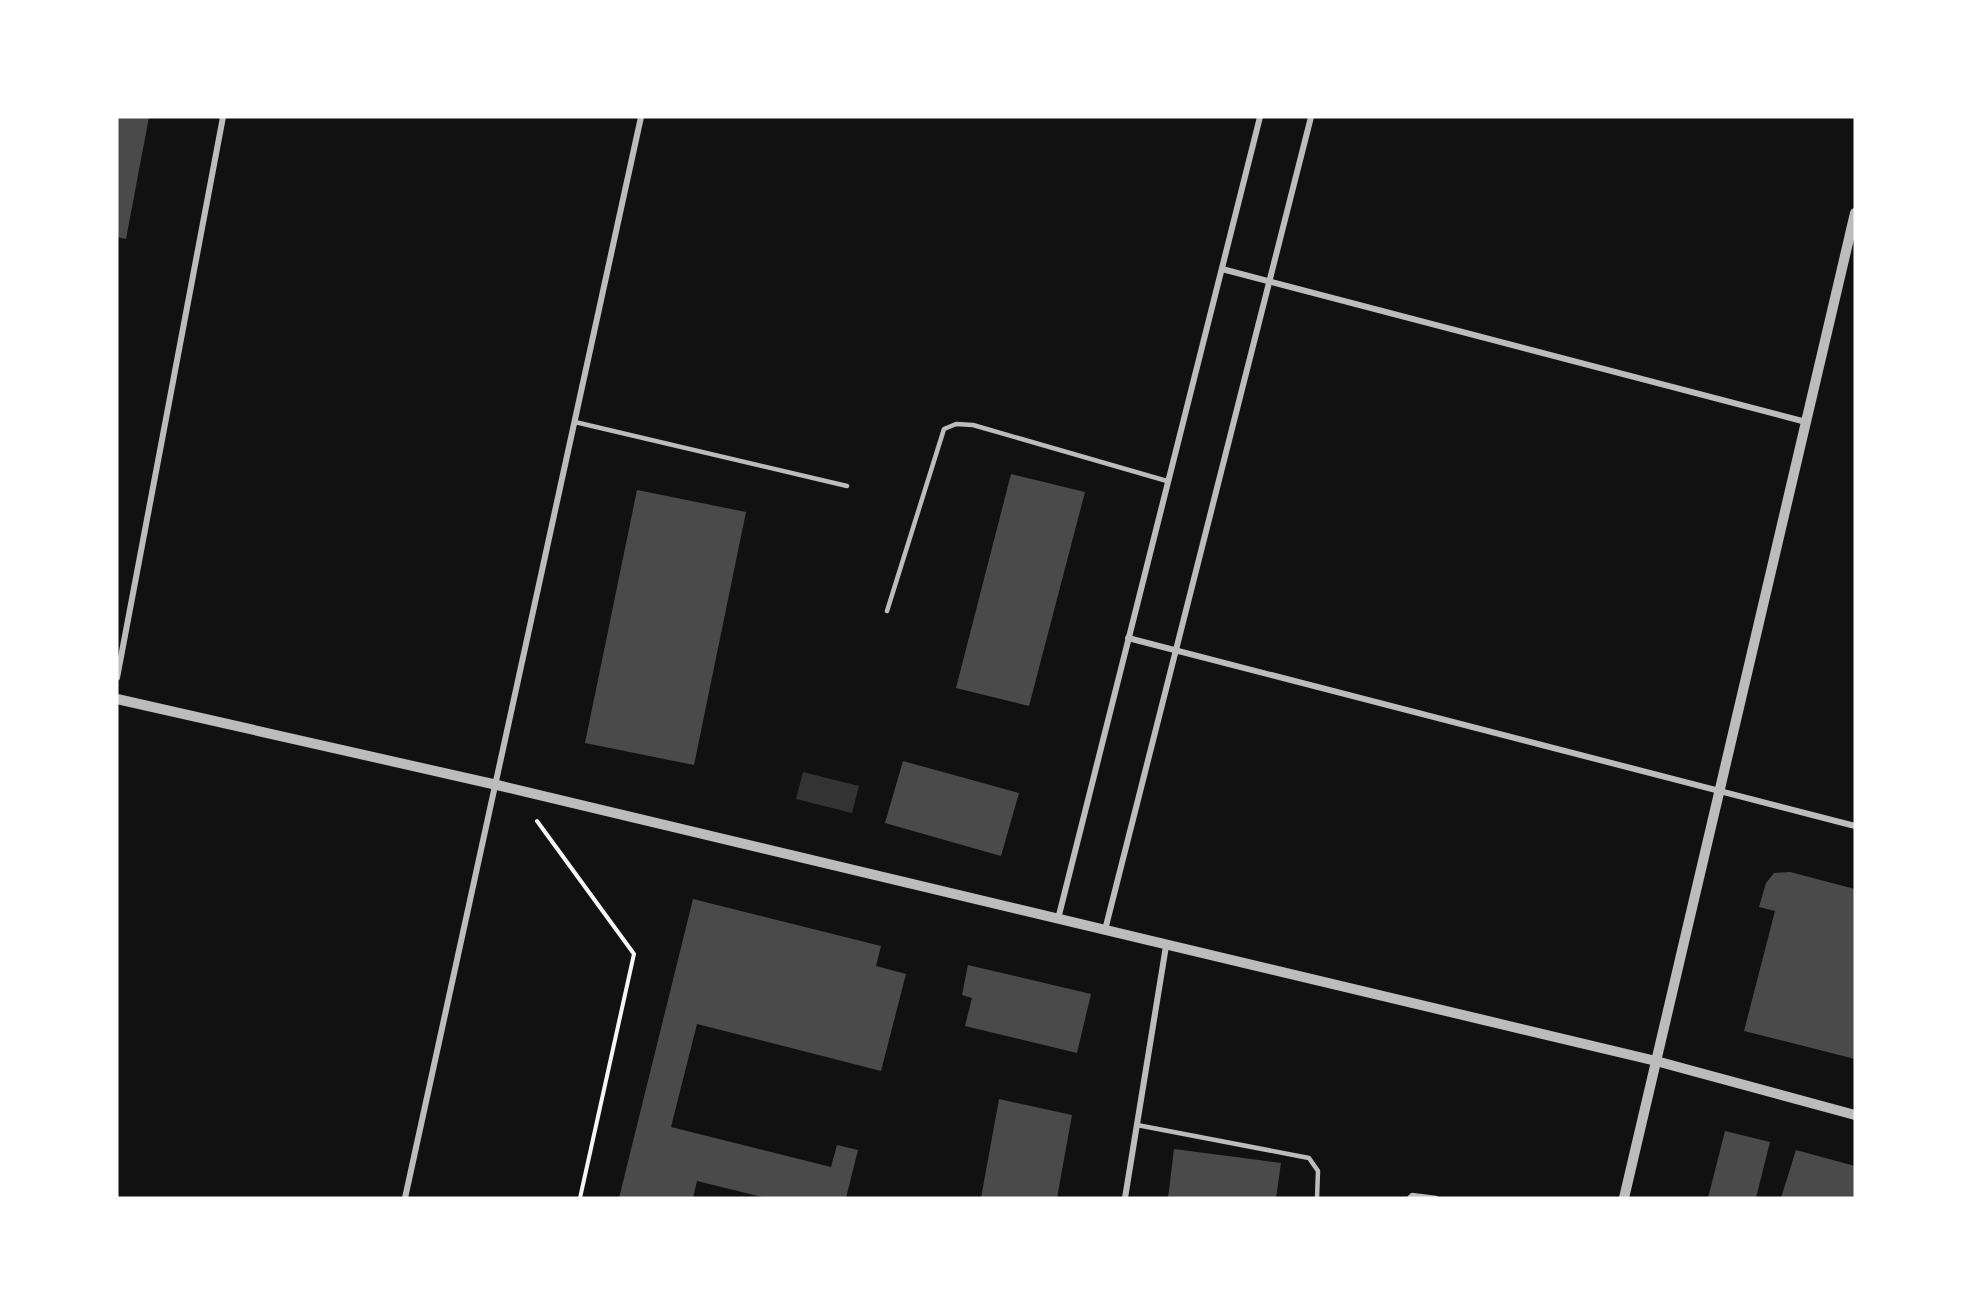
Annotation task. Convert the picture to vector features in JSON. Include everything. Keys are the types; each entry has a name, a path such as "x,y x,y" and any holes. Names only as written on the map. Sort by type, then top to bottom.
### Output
{"street":[{"path":"117,678 223,117"},
{"path":"405,1198 641,117"},
{"path":"1058,919 1260,117"},
{"path":"1105,930 1311,117"},
{"path":"1624,1198 1855,213"},
{"path":"1222,269 1806,422"},
{"path":"1128,638 1855,826"},
{"path":"117,699 497,785 1105,930 1656,1062 1855,1115"},
{"path":"1125,1198 1166,946"}],"lane":[{"path":"575,422 847,486"},
{"path":"887,611 944,429 956,424 973,425 1167,481"},
{"path":"1137,1125 1309,1158 1318,1171 1317,1198"},
{"path":"1409,1198 1412,1195 1436,1198"}],"path":[{"path":"535,795 531,813 634,954 580,1198"}],"shaded area":[{"path":"803,772 859,786 852,813 796,799"}],"building":[{"path":"117,117 149,117 126,239 117,237"},
{"path":"1011,474 1085,492 1029,706 956,688"},
{"path":"637,490 746,512 694,765 585,743"},
{"path":"903,761 1019,793 1001,856 885,823"},
{"path":"1790,872 1855,889 1855,1059 1744,1031 1775,911 1759,907 1766,883 1774,873"},
{"path":"693,899 881,946 876,966 906,974 881,1071 697,1024 671,1127 831,1167 837,1145 858,1150 846,1198 766,1198 697,1181 693,1198 619,1198"},
{"path":"968,965 1091,994 1077,1053 965,1026 972,998 962,995"},
{"path":"999,1099 1072,1115 1057,1198 981,1198"},
{"path":"1725,1131 1770,1142 1756,1198 1708,1198"},
{"path":"1174,1149 1281,1163 1276,1198 1168,1198"},
{"path":"1796,1150 1855,1166 1855,1198 1781,1198"}]}
